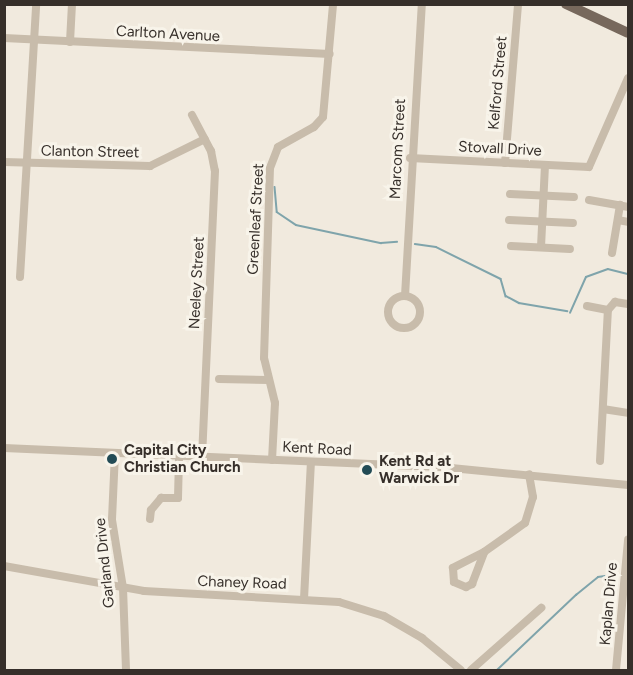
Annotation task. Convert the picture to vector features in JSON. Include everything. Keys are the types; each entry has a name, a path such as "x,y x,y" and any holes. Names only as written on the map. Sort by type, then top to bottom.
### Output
{"main road":[{"path":"566,4 628,33"}],"street":[{"path":"20,277 36,4"},
{"path":"70,42 72,4"},
{"name":"Greenleaf Street","path":"272,460 275,402 264,358 271,162 278,147 314,128 323,117 333,4"},
{"name":"Marcom Street","path":"405,296 410,158 422,4"},
{"name":"Kelford Street","path":"505,163 518,4"},
{"name":"Carlton Avenue","path":"4,38 330,54"},
{"name":"Stovall Drive","path":"410,158 589,167 628,78"},
{"name":"Neeley Street","path":"192,115 205,139 215,176 202,457"},
{"name":"Clanton Street","path":"4,162 150,166 205,139"},
{"path":"541,247 544,165"},
{"path":"510,194 574,197"},
{"path":"589,200 624,206 618,220 612,253"},
{"path":"509,219 573,223"},
{"path":"618,220 628,222"},
{"path":"511,246 570,249"},
{"path":"600,461 608,310 615,302 628,304"},
{"path":"586,306 608,310"},
{"path":"219,379 268,380"},
{"path":"603,409 628,413"},
{"name":"Kent Road","path":"4,448 530,474 628,485"},
{"name":"Garland Drive","path":"116,453 112,520 123,588 126,670"},
{"path":"150,519 151,510 161,498 178,498 179,456"},
{"path":"304,599 311,462"},
{"path":"484,552 472,584 466,586 454,582 453,568 484,552 525,523 533,497 530,474"},
{"name":"Kaplan Drive","path":"616,670 628,540"},
{"name":"Chaney Road","path":"4,566 123,588 339,602 384,616 422,638 461,670"},
{"path":"471,670 541,608"}],"waterway":[{"path":"275,187 277,212 296,225 381,243 397,242"},
{"path":"415,244 436,247 501,279 506,296 519,303 567,311"},
{"path":"570,313 586,277 608,269 628,274"},
{"path":"497,670 576,595 598,577 612,575"}],"place":[{"name":"Capital City Christian Church","path":"112,459"},
{"name":"Kent Rd at Warwick Dr","path":"367,470"}]}
